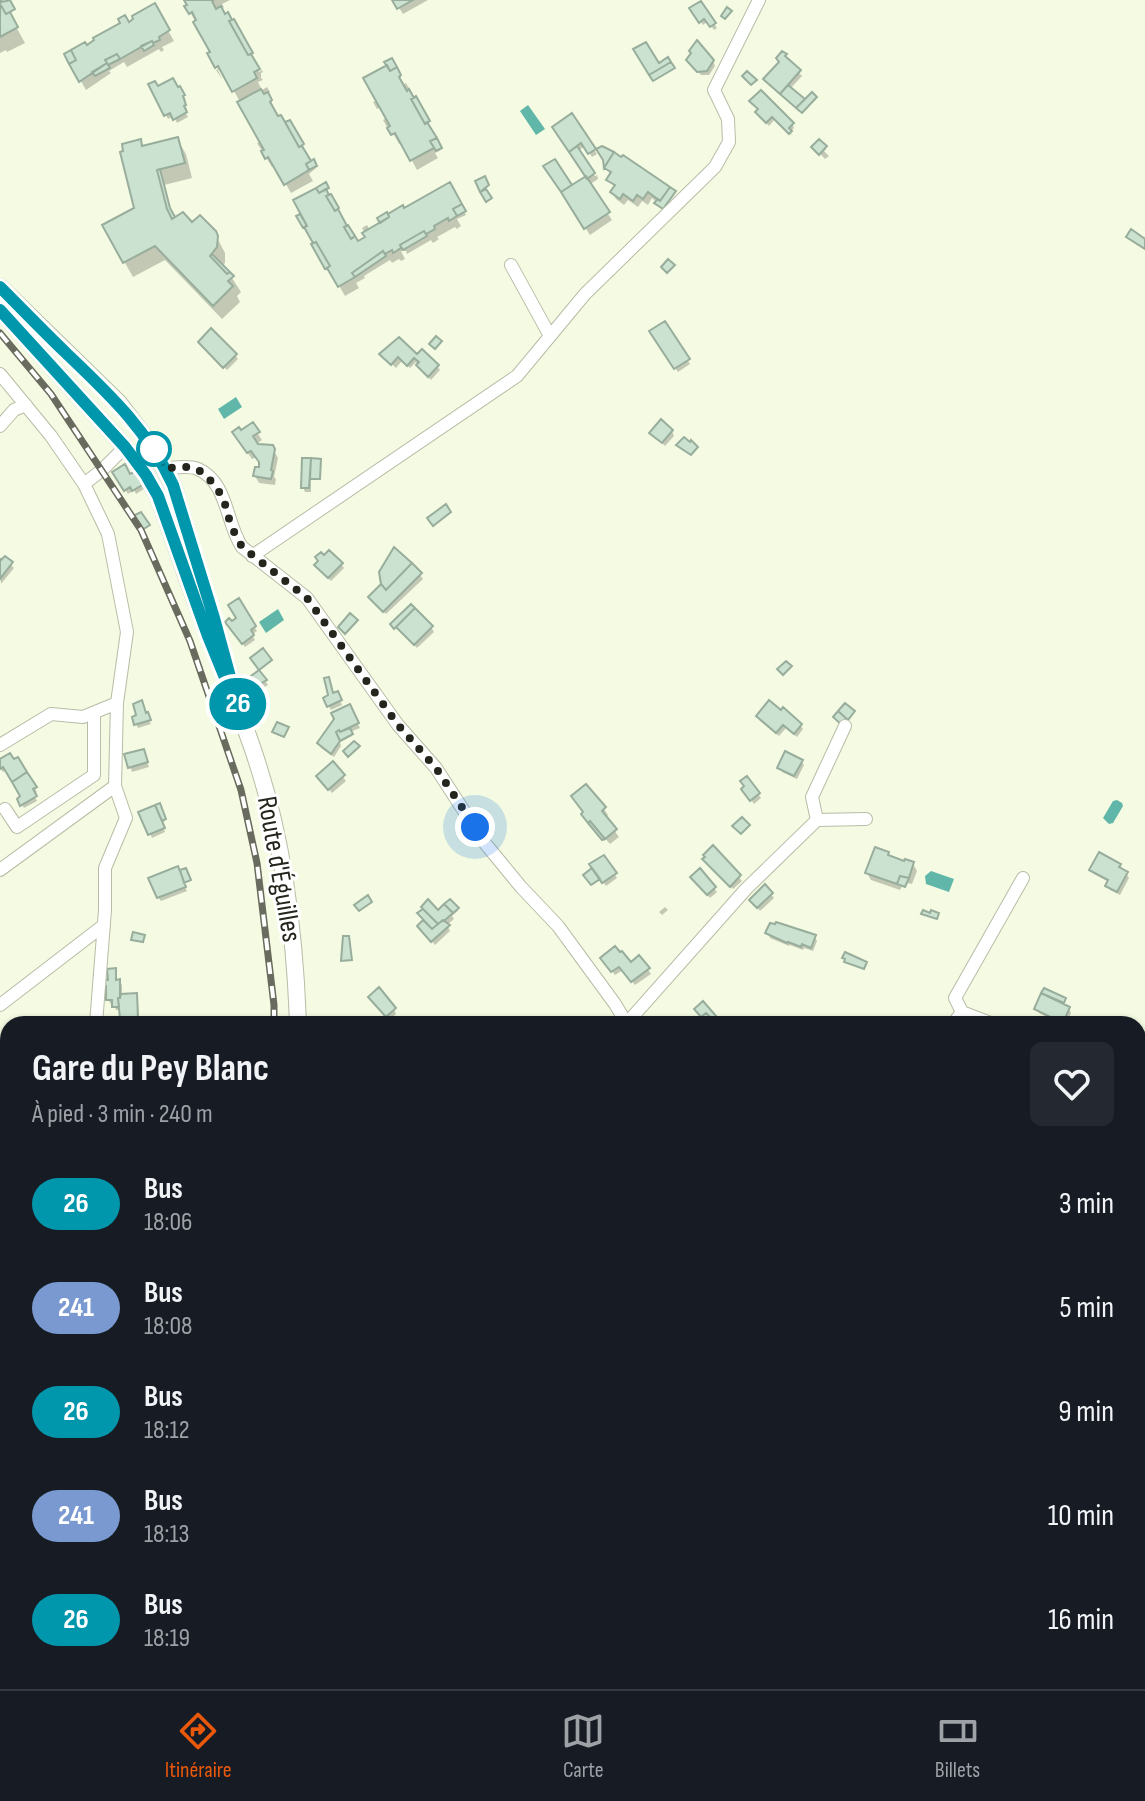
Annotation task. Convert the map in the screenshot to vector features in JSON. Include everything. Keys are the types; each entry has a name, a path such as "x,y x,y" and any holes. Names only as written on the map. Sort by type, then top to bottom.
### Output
{"street":[{"path":"252,556 517,376 585,294 715,167 729,142 728,119 714,90 759,0"},
{"path":"511,265 550,336"},
{"name":"Route d'Éguilles","path":"0,287 119,403 165,468 214,618 241,717"},
{"name":"Route d'Éguilles","path":"0,310 125,447 158,496 208,636 259,765 282,865 296,960 298,1016"},
{"path":"0,374 51,436 84,484 108,534 127,632 117,703 115,786 126,818 105,868 97,1016"},
{"path":"0,426 14,410 26,405"},
{"path":"84,484 102,470 140,429"},
{"path":"148,478 165,468 187,467 207,476 223,497 235,537 242,547 307,598 398,725 436,768 484,842 558,926 622,1016"},
{"path":"0,745 51,714 83,717 117,703"},
{"path":"5,809 17,827 94,775 94,713"},
{"path":"817,820 812,797 845,726"},
{"path":"0,870 115,786"},
{"path":"634,1016 746,889 817,820 866,819"},
{"path":"972,1016 962,1012 955,998 1023,878"},
{"path":"0,1005 104,925"},
{"path":"959,1016 962,1012"}],"water":[{"path":"528,105 545,129 536,135 520,111"},
{"path":"236,397 242,407 224,419 218,409"},
{"path":"278,609 284,620 266,633 259,622"},
{"path":"1117,800 1123,806 1113,823 1109,824 1103,818 1113,801"},
{"path":"931,871 954,879 949,892 926,884 925,876"}],"building":[{"path":"0,0 10,0 15,9 6,14"},
{"path":"184,0 214,0 216,9 221,6 225,14 228,12 232,20 229,21 248,55 251,54 260,69 254,72 257,78 232,92 207,53 210,52 193,22 196,20 192,12 189,14 184,6 187,5"},
{"path":"392,0 413,0 397,9"},
{"path":"701,1 716,23 710,27 704,19 699,23 689,8"},
{"path":"155,3 170,30 159,37 160,40 152,41 120,59 117,54 105,60 107,63 79,82 69,64 76,60 71,50 85,42 87,45 93,38 120,23 118,19 125,15 129,22 132,16"},
{"path":"0,4 6,14 10,12 18,27 0,37"},
{"path":"727,7 732,11 725,19 721,16"},
{"path":"234,19 253,53 248,55 229,21"},
{"path":"697,40 714,60 707,71 697,72 686,60"},
{"path":"152,41 154,45 144,51 141,46"},
{"path":"646,42 659,63 668,57 671,62 649,75 633,49"},
{"path":"71,50 76,60 69,64 64,54"},
{"path":"782,51 801,70 780,94 763,79 779,62 776,58"},
{"path":"117,54 120,59 95,76 92,72"},
{"path":"392,58 397,67 390,71 384,62"},
{"path":"671,62 675,68 653,81 649,75"},
{"path":"387,65 390,71 397,67 399,77 414,98 411,99 425,124 427,122 437,138 430,141 434,148 410,161 395,133 391,135 387,128 390,126 363,78"},
{"path":"747,71 757,80 751,85 742,76"},
{"path":"173,78 185,95 187,112 173,120 170,113 164,116 148,84 155,81 158,86"},
{"path":"788,85 805,99 796,108 780,94"},
{"path":"261,89 264,94 268,92 278,116 281,115 299,147 302,146 311,161 306,164 309,170 284,185 268,157 265,159 261,151 264,150 237,102"},
{"path":"761,90 794,123 789,128 792,131 789,134 772,117 766,123 755,112 758,109 749,101"},
{"path":"812,92 817,97 802,113 796,108"},
{"path":"416,96 430,121 425,124 411,99"},
{"path":"572,113 596,149 588,154 581,143 569,152 552,127"},
{"path":"290,120 304,144 299,147 285,122"},
{"path":"178,137 185,163 157,170 172,219 183,212 192,222 200,215 216,231 217,247 210,256 227,274 230,272 234,276 228,281 233,286 213,306 155,246 123,263 102,225 134,208 120,152 123,151 122,144 141,139 142,146"},
{"path":"437,138 442,148 436,151 430,141"},
{"path":"819,139 827,146 819,155 811,147"},
{"path":"577,146 595,173 587,179 569,152"},
{"path":"602,146 614,152 604,168 596,149"},
{"path":"614,152 670,187 660,201 648,192 643,199 637,195 633,201 623,194 620,199 610,192 615,185 606,180 611,172 604,168"},
{"path":"314,159 317,166 309,170 306,164"},
{"path":"555,159 572,185 561,192 543,166"},
{"path":"160,169 175,217 172,219 157,170"},
{"path":"485,176 489,185 480,192 475,181"},
{"path":"586,176 610,212 584,229 561,192"},
{"path":"326,182 329,188 319,193 316,188"},
{"path":"450,182 462,204 453,209 457,216 434,226 435,229 426,234 424,231 400,245 401,248 393,253 392,250 385,254 383,251 352,273 355,277 338,287 327,268 330,266 304,227 307,226 293,200 316,188 319,193 326,189 329,195 326,196 335,211 338,209 351,239 355,236 358,241 365,237 362,233 389,217 388,214"},
{"path":"670,187 676,191 663,209 654,203 658,199 660,201"},
{"path":"486,189 492,198 486,202 480,192"},
{"path":"331,194 339,208 335,211 326,196"},
{"path":"462,204 466,211 457,216 453,209"},
{"path":"387,212 389,217 380,223 377,218"},
{"path":"300,214 307,226 303,228 296,216"},
{"path":"348,225 355,236 351,239 344,227"},
{"path":"1131,229 1145,239 1145,249 1126,237"},
{"path":"424,231 427,236 403,250 400,245"},
{"path":"316,242 330,266 325,269 311,244"},
{"path":"383,251 386,256 355,277 352,273"},
{"path":"212,254 230,272 227,274 210,256"},
{"path":"668,259 675,265 667,273 661,267"},
{"path":"665,321 690,359 674,369 649,331"},
{"path":"211,328 237,354 223,368 198,342"},
{"path":"436,336 442,341 435,349 429,344"},
{"path":"399,337 417,354 422,349 439,365 428,377 416,365 419,362 414,358 407,366 398,357 391,365 379,354"},
{"path":"661,419 673,430 662,443 649,433"},
{"path":"253,422 260,432 253,436 258,444 273,445 275,449 271,479 253,476 259,462 251,451 247,453 232,432"},
{"path":"684,437 698,447 691,455 676,445"},
{"path":"302,458 311,458 309,488 301,488"},
{"path":"311,458 321,459 320,479 310,479"},
{"path":"125,464 130,474 136,471 144,484 132,491 130,487 124,491 112,472"},
{"path":"446,504 451,512 433,526 427,518"},
{"path":"141,512 150,525 142,530 133,516"},
{"path":"394,547 412,563 386,590 381,584 379,572"},
{"path":"329,550 343,563 328,578 314,565 318,561 315,557"},
{"path":"5,556 13,562 0,579 0,559"},
{"path":"412,563 422,573 383,612 368,597 381,584 386,590"},
{"path":"239,598 256,626 251,630 254,635 242,644 225,622 236,618 228,605"},
{"path":"411,604 415,608 394,629 390,624"},
{"path":"415,608 433,626 414,645 396,627"},
{"path":"350,613 358,620 345,634 338,627"},
{"path":"263,648 272,660 259,670 250,658"},
{"path":"786,661 792,666 783,675 777,669"},
{"path":"259,670 267,680 258,685 261,695 247,702 240,684"},
{"path":"329,677 333,693 338,691 342,700 327,707 323,698 328,695 324,678"},
{"path":"142,700 151,720 134,725 132,717 136,715 133,704"},
{"path":"769,700 781,710 783,707 802,724 794,734 783,725 776,733 756,716"},
{"path":"845,703 855,711 848,720 838,711"},
{"path":"350,704 359,723 336,732 340,741 331,754 317,743 334,719 331,713"},
{"path":"838,711 848,720 843,726 833,717"},
{"path":"277,722 289,727 284,737 272,732"},
{"path":"350,728 353,734 340,741 336,732"},
{"path":"354,741 360,746 348,757 343,751"},
{"path":"144,749 148,762 128,768 124,754"},
{"path":"785,751 803,760 794,776 777,768"},
{"path":"10,753 14,759 18,757 27,772 12,782 3,767 0,769 0,759"},
{"path":"333,761 345,775 328,790 316,776"},
{"path":"27,772 37,787 33,789 37,796 20,806 17,799 20,796 12,782"},
{"path":"747,776 760,793 750,801 741,789 744,786 740,781"},
{"path":"586,784 606,807 602,811 617,829 605,839 590,821 588,823 571,796"},
{"path":"160,803 166,819 162,821 155,805"},
{"path":"155,805 165,828 148,835 138,812"},
{"path":"742,817 750,825 741,834 732,826"},
{"path":"590,821 605,839 602,840 588,823"},
{"path":"713,845 741,875 730,887 702,859"},
{"path":"875,847 889,852 888,855 914,862 909,878 900,876 897,884 865,873"},
{"path":"1099,852 1121,864 1119,867 1128,872 1117,892 1105,886 1108,880 1089,870"},
{"path":"604,855 617,873 602,883 589,864"},
{"path":"178,866 186,887 157,898 148,878"},
{"path":"186,868 191,880 184,883 180,870"},
{"path":"592,868 600,879 591,885 583,875"},
{"path":"700,868 716,887 707,895 690,877"},
{"path":"900,876 909,878 905,887 897,884"},
{"path":"765,884 773,893 757,908 749,900"},
{"path":"368,895 372,902 359,911 354,905"},
{"path":"428,899 438,910 444,904 453,913 438,924 421,907"},
{"path":"450,899 459,908 453,913 444,904"},
{"path":"423,909 438,924 432,929 417,913"},
{"path":"923,910 939,913 937,919 921,914"},
{"path":"423,920 432,929 443,920 450,925 431,942 417,926"},
{"path":"776,922 816,935 811,948 787,943 765,933 770,923"},
{"path":"133,932 145,935 143,942 131,940"},
{"path":"343,936 349,936 352,960 341,961"},
{"path":"615,946 631,962 639,955 650,968 631,982 619,967 611,972 600,958"},
{"path":"845,952 867,962 864,969 844,962"},
{"path":"116,968 116,980 120,979 120,998 119,1007 112,1007 112,1000 106,1000 104,980 108,980 107,969"},
{"path":"379,987 396,1008 385,1016 368,997"},
{"path":"1044,988 1066,998 1064,1003 1041,993"},
{"path":"137,993 138,1016 120,1016 118,998 121,994"},
{"path":"1041,993 1070,1007 1066,1016 1048,1016 1034,1009"},
{"path":"703,1001 716,1016 706,1013 700,1016 694,1009"}],"railway":[{"path":"0,333 51,394 141,530 190,641 241,790 257,863 274,1016"}],"bus line":[{"name":"26","path":"0,287 119,403 165,468 214,618 241,717 208,636 158,496 146,475 125,447 0,310"}],"route":[{"path":"154,449 165,468 197,469 217,487 235,537 242,547 307,598 398,725 436,768 475,827"}]}
